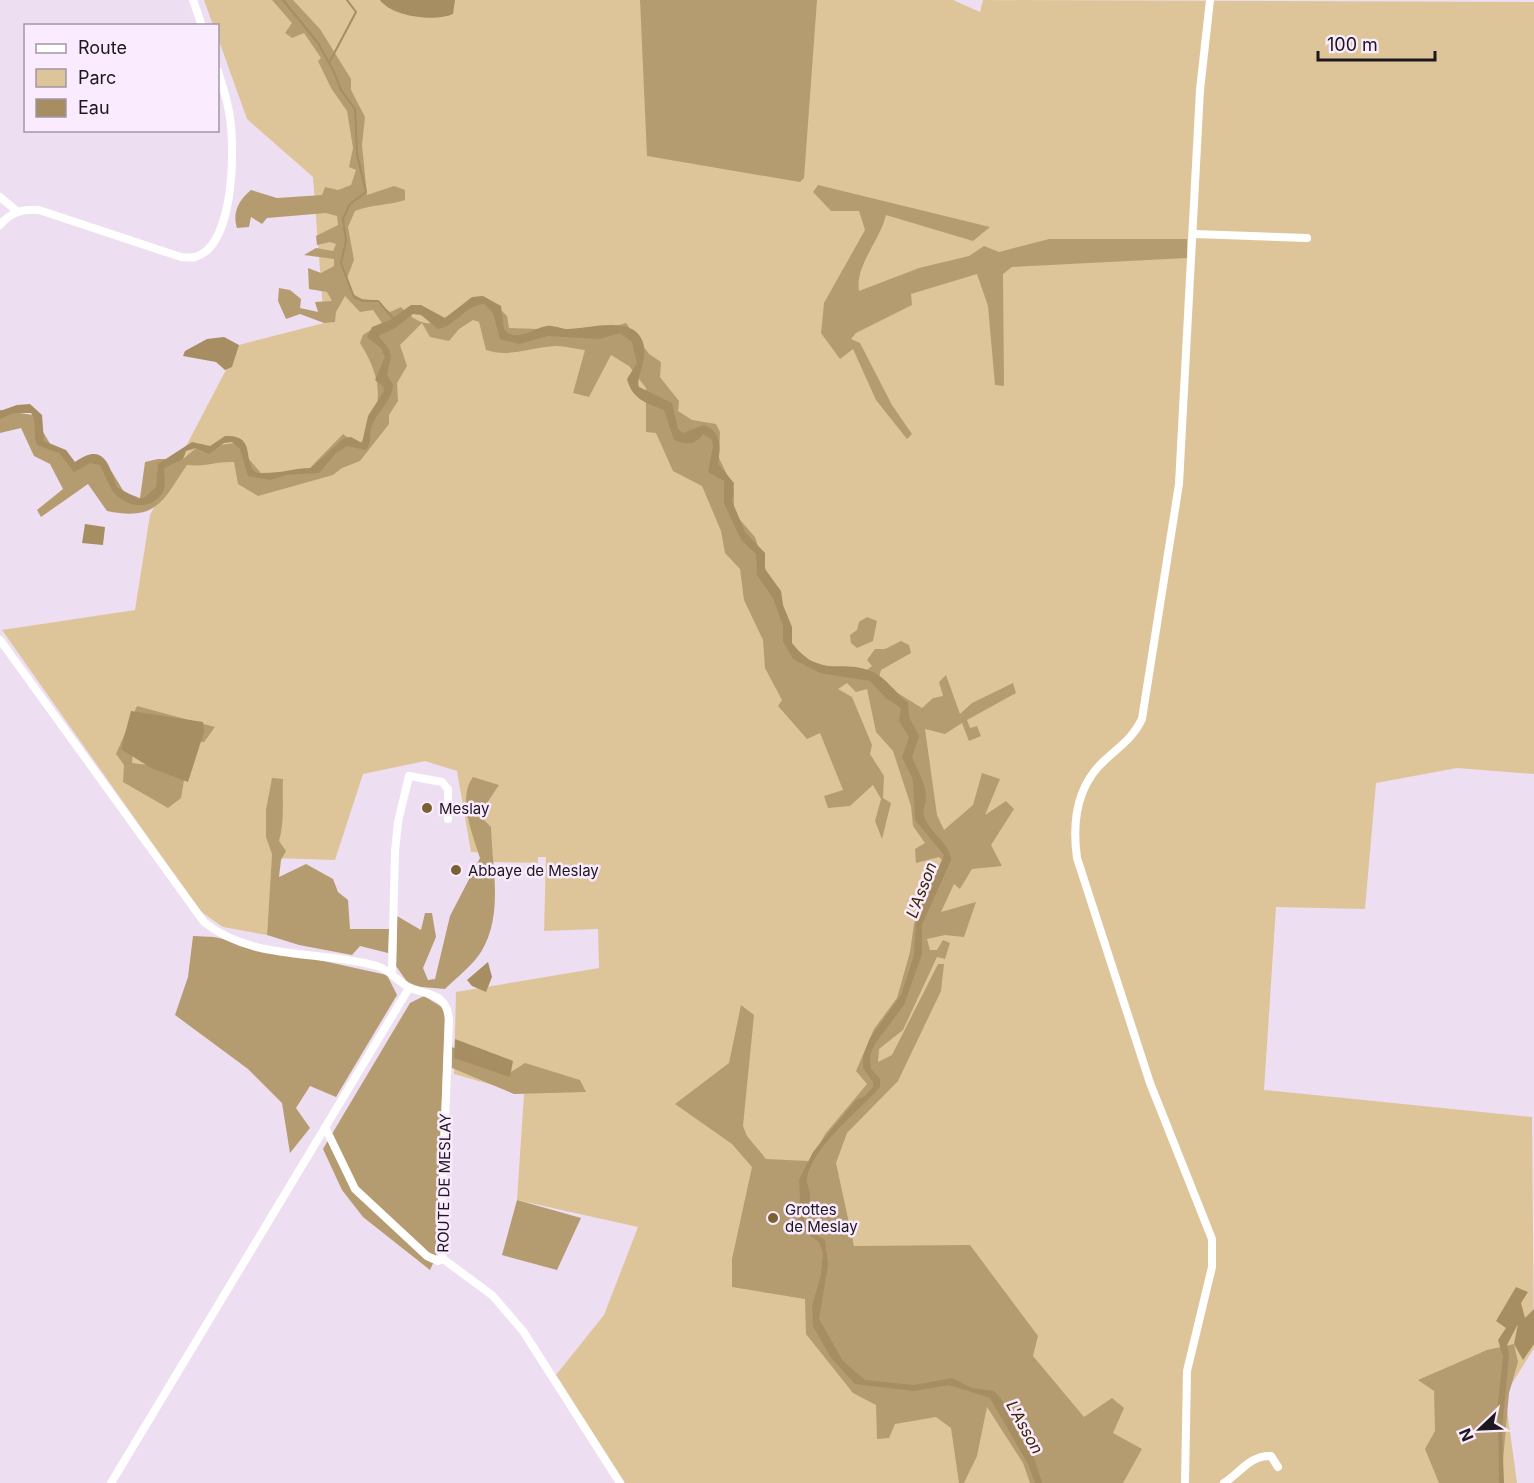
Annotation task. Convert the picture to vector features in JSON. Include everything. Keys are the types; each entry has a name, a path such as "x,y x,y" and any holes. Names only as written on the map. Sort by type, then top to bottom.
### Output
{"street":[{"path":"193,0 201,24"},
{"path":"1187,1483 1187,1371 1212,1267 1212,1239 1150,1083 1081,869 1074,831 1080,800 1092,774 1135,734 1142,719 1179,484 1200,90 1210,0"},
{"path":"0,225 8,216 18,212 39,210 181,257 195,257 204,252 212,244 223,224 229,198 231,129 229,108 219,74"},
{"path":"0,197 18,212"},
{"path":"1194,234 1307,238"},
{"path":"0,640 204,922 220,935 246,946 359,962 392,972 409,988 111,1483"},
{"path":"392,972 394,851 409,776 442,782 448,789 448,819"},
{"name":"ROUTE DE MESLAY","path":"409,988 436,995 443,1000 449,1011 440,1248 443,1259 492,1295 523,1331 620,1483"},
{"path":"326,1127 355,1188 427,1256 438,1261 443,1259"},
{"path":"1224,1483 1234,1477 1242,1466 1266,1456 1271,1456 1278,1467"}],"green space":[{"path":"204,0 953,0 980,12 983,0 1534,2 1534,774 1457,768 1376,783 1365,909 1276,907 1264,1090 1532,1117 1534,1348 1505,1395 1517,1483 625,1483 556,1375 604,1315 638,1227 517,1200 524,1094 454,1074 456,992 599,968 598,929 544,931 546,857 538,857 538,863 493,862 493,853 471,852 457,771 425,761 363,774 335,860 272,858 267,935 223,927 200,911 2,630 135,610 150,515 239,345 324,323 313,177 247,119 219,41 219,24 213,24"}],"shaded area":[{"path":"272,0 293,0 320,29 351,79 351,90 365,117 362,145 367,195 394,186 405,190 405,200 355,211 348,227 354,260 347,278 353,294 362,299 374,300 390,312 401,307 412,317 429,323 437,322 471,304 480,303 495,304 507,316 509,328 599,331 626,323 649,354 661,362 660,377 679,401 678,411 692,420 716,424 720,432 719,458 734,489 734,513 755,537 794,655 832,668 864,672 872,666 867,660 875,649 885,649 901,641 909,645 911,653 881,670 878,681 922,708 933,698 943,696 939,682 946,675 960,714 972,703 1013,683 1016,693 967,720 970,728 977,726 981,736 969,741 962,723 945,734 925,729 937,815 944,830 973,805 982,773 1000,779 985,815 1006,801 1014,809 991,845 1002,866 972,869 960,889 954,884 941,912 976,902 964,937 945,935 927,939 930,950 937,950 943,940 950,943 945,959 937,957 903,1030 879,1049 878,1062 892,1055 938,964 944,964 941,991 898,1081 847,1133 836,1163 854,1246 970,1245 1038,1336 1033,1356 1084,1417 1112,1398 1124,1408 1113,1433 1142,1449 1123,1483 1030,1483 1023,1463 987,1407 977,1456 964,1483 959,1483 951,1428 936,1417 895,1424 889,1438 877,1439 876,1405 853,1393 806,1334 805,1299 732,1287 732,1259 752,1167 732,1144 675,1104 729,1063 741,1005 754,1015 743,1126 747,1136 766,1159 809,1161 826,1133 867,1084 856,1071 874,1029 897,998 910,952 914,924 921,906 925,881 935,884 944,862 939,857 916,863 915,849 925,843 913,826 911,806 893,751 876,732 867,689 856,692 847,683 838,689 852,697 872,745 870,754 884,776 883,798 891,803 882,839 875,821 881,799 873,785 850,806 828,808 824,796 843,790 820,733 807,739 778,706 782,700 765,668 763,640 744,600 740,569 725,553 721,531 702,486 673,471 656,433 646,432 646,388 629,366 611,355 589,397 573,393 585,350 556,346 512,353 495,352 486,350 479,322 473,320 459,329 449,341 430,337 422,323 400,345 407,366 397,383 398,401 389,415 389,424 360,461 342,468 333,475 258,496 238,484 234,462 187,465 164,498 148,511 124,513 107,511 88,484 41,517 37,510 63,489 50,464 34,456 21,428 0,433 0,410 33,415 52,447 73,463 93,458 112,472 124,492 140,498 145,462 158,459 183,459 196,448 235,443 261,473 307,471 343,434 359,446 373,419 377,406 377,382 360,343 363,335 382,323 373,310 360,312 345,296 336,312 335,322 324,323 300,314 286,319 278,301 279,288 290,290 301,299 300,308 318,312 315,302 332,301 327,292 309,289 308,268 321,273 334,266 334,259 304,255 316,248 333,251 336,244 330,242 317,245 316,236 338,225 337,216 326,213 267,218 262,224 251,217 249,227 237,228 236,212 243,198 251,190 277,198 322,195 325,187 338,190 351,185 356,170 349,167 353,148 347,111 331,88 318,61 321,58 304,33 292,38 285,33 292,23"},
{"path":"640,0 817,0 804,178 800,182 647,156"},
{"path":"818,185 990,227 973,241 886,215 864,262 859,291 919,268 969,256 984,246 999,252 1049,239 1187,239 1187,258 1012,267 1003,274 1004,386 995,385 988,306 977,274 911,294 912,305 856,333 851,339 860,343 892,405 912,434 907,439 876,400 853,349 840,359 821,333 824,303 865,230 859,211 831,211 813,192"},
{"path":"867,617 877,621 873,641 857,648 851,643 850,635 857,630 859,622"},
{"path":"137,706 215,727 204,742 134,738 132,763 157,766 184,780 181,798 168,808 123,782 124,765 116,754"},
{"path":"473,777 499,785 479,815 491,827 495,907 488,938 474,962 445,989 410,986 396,966 397,916 421,930 425,913 432,913 436,937 423,968 428,980 435,979 450,916 480,858 470,828 466,806 468,786"},
{"path":"272,778 283,779 283,818 279,841 286,851 281,860 279,877 306,864 333,879 338,892 348,900 350,929 389,929 388,953 360,946 352,955 299,945 267,935 272,854 266,837 266,810"},
{"path":"193,936 214,937 387,975 397,995 336,1097 310,1086 296,1108 310,1128 290,1153 282,1103 248,1069 175,1015 188,977"},
{"path":"424,996 445,1009 436,1257 430,1270 363,1217 342,1190 323,1149 410,1003"},
{"path":"452,1047 511,1072 525,1063 580,1080 586,1092 514,1094 452,1068"},
{"path":"517,1200 581,1218 557,1270 502,1255"},
{"path":"1514,1344 1518,1362 1509,1393 1501,1483 1439,1483 1425,1449 1435,1431 1434,1391 1418,1380 1487,1350"}],"water":[{"path":"380,0 455,0 453,14 425,18 394,10"},
{"path":"483,296 501,306 504,329 513,335 549,326 574,329 617,325 635,331 644,345 639,387 672,403 678,429 683,433 704,425 717,436 719,441 718,464 734,483 732,501 745,532 765,553 765,569 781,591 783,605 792,627 792,643 803,655 822,665 850,666 873,672 908,703 909,717 919,736 912,757 925,787 924,816 930,828 947,848 951,860 922,925 922,954 904,1005 874,1045 870,1056 871,1069 880,1079 880,1087 827,1142 811,1166 807,1178 810,1200 804,1220 811,1231 825,1240 828,1265 819,1319 843,1361 865,1380 914,1385 952,1378 972,1388 994,1391 1002,1400 1019,1436 1034,1458 1042,1483 1035,1483 1028,1464 990,1398 949,1385 914,1391 855,1384 831,1358 813,1326 812,1306 821,1275 823,1253 819,1242 802,1230 798,1222 799,1180 813,1152 856,1100 865,1096 873,1087 873,1082 863,1068 863,1056 870,1038 901,995 914,955 916,920 944,855 915,820 913,780 902,757 909,737 899,721 901,708 886,698 870,681 820,673 793,659 783,641 783,626 773,598 757,575 756,554 742,541 724,503 724,481 708,472 712,440 703,434 697,441 690,443 674,440 664,410 636,396 627,379 637,363 632,342 620,333 600,339 548,336 519,344 500,339 493,313 484,304 471,308 450,324 438,329 421,315 413,314 395,328 378,336 390,353 387,375 393,385 385,405 372,426 366,450 347,446 336,453 319,473 285,475 270,480 248,476 240,449 232,442 224,443 209,454 196,448 186,451 183,459 164,468 163,492 156,500 143,505 129,503 117,496 110,487 100,465 90,463 74,472 59,453 37,445 31,413 14,413 0,419 0,411 17,405 30,404 42,415 44,441 66,450 75,462 93,454 104,458 117,487 138,499 145,497 156,487 158,464 192,442 210,446 225,436 242,440 252,468 257,473 311,468 344,438 351,437 362,443 368,416 384,391 383,386 375,380 385,357 381,348 367,337 372,327 390,320 411,305 421,305 445,318 472,297"},
{"path":"224,337 239,345 232,367 225,370 216,362 183,356 185,351 207,339"},
{"path":"85,524 105,527 103,545 82,543"},
{"path":"131,711 203,722 204,732 188,782 151,768 121,749"},
{"path":"488,962 492,977 486,992 472,986 467,980"},
{"path":"455,1039 513,1061 510,1077 454,1058"},
{"path":"1516,1287 1528,1292 1521,1303 1525,1318 1534,1309 1534,1344 1523,1360 1514,1344 1518,1324 1507,1345 1509,1354 1502,1430 1504,1483 1499,1483 1498,1403 1503,1356 1498,1340 1506,1328 1496,1321"}],"waterway":[{"path":"283,0 318,43 341,90 355,109 357,154 366,192 350,204 343,219 346,241 341,263 354,297 363,301 378,301 393,318"},
{"path":"329,63 356,12 347,0"}],"place":[{"name":"Meslay","path":"427,808"},
{"name":"Abbaye de Meslay","path":"456,870"},
{"name":"Grottes de Meslay","path":"773,1218"}],"water label":[{"name":"L'Asson","path":"921,890"},
{"name":"L'Asson","path":"1025,1427"}]}
